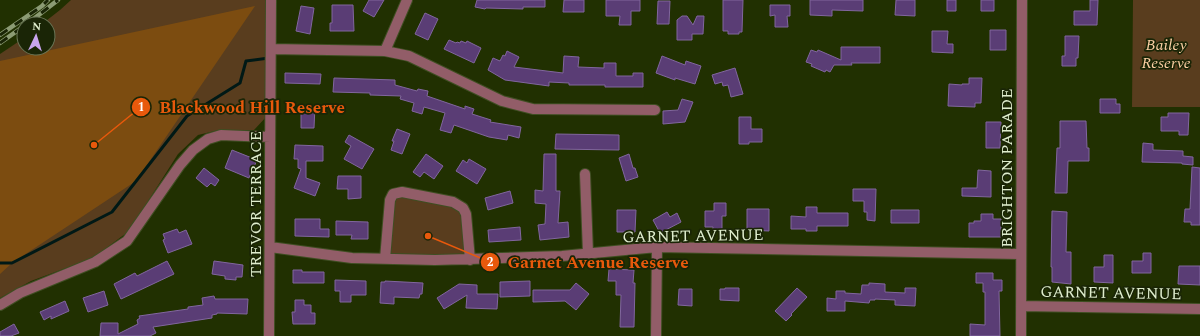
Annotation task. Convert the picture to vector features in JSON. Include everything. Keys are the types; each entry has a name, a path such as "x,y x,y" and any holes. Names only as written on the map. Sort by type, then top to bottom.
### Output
{"street":[{"name":"TREVOR TERRACE","path":"269,336 271,0"},
{"path":"385,51 407,0"},
{"name":"BRIGHTON PARADE","path":"1021,336 1022,0"},
{"path":"271,49 385,51 409,56 502,101 533,109 655,110"},
{"path":"0,305 20,293 96,262 127,241 180,165 193,150 208,139 221,135 270,137"},
{"path":"585,174 588,254"},
{"path":"385,259 390,200 393,194 402,192 453,202 462,208 466,214 470,260"},
{"name":"GARNET AVENUE","path":"270,247 352,258 470,260 588,254 657,247 1021,254"},
{"path":"656,336 657,247"},
{"name":"GARNET AVENUE","path":"1021,306 1200,309"}],"green space":[{"path":"71,0 265,0 267,116 254,130 219,130 198,135 178,154 129,231 93,258 31,281 0,298 0,54 16,43 16,56 56,56 56,16 52,16"},
{"name":"Bailey Reserve","path":"1133,0 1200,0 1200,107 1132,107"},
{"path":"402,195 451,205 460,210 467,257 388,256 393,202"}],"shaded area":[{"path":"255,6 136,181 12,263 0,274 0,61 23,56 56,56 56,49"}],"building":[{"path":"369,0 384,0 374,17 363,11"},
{"path":"477,0 545,0 545,7 523,7 523,9 485,9 475,7"},
{"path":"564,0 584,0 584,12 563,12"},
{"path":"606,0 640,0 640,11 631,11 631,25 619,25 620,16 606,16"},
{"path":"723,0 743,0 742,32 739,32 739,34 728,34 728,31 723,31"},
{"path":"810,0 863,0 863,11 832,10 832,16 810,15"},
{"path":"896,0 915,0 915,16 895,15"},
{"path":"947,0 956,0 956,11 947,11"},
{"path":"981,0 994,0 994,11 981,11"},
{"path":"1090,0 1098,0 1097,25 1074,25 1074,11 1090,11"},
{"path":"658,1 670,1 669,24 657,24"},
{"path":"332,5 353,5 354,31 330,31 330,23 332,23"},
{"path":"770,5 790,5 790,16 787,16 788,27 775,27 775,15 770,16"},
{"path":"301,6 314,8 310,34 296,31"},
{"path":"425,13 438,19 428,40 415,34"},
{"path":"682,16 687,16 693,25 697,16 704,16 703,34 692,34 692,40 677,40 677,20"},
{"path":"990,30 1006,30 1006,50 990,50"},
{"path":"932,31 948,31 947,44 953,44 953,53 932,52"},
{"path":"1065,36 1079,36 1076,66 1062,66 1062,56 1065,56"},
{"path":"449,40 456,43 460,43 461,41 466,43 467,41 481,48 474,63 444,49"},
{"path":"841,47 880,47 880,63 851,63 852,65 834,65 830,72 826,70 825,72 811,66 812,64 806,62 811,50 817,52 818,50 841,60"},
{"path":"507,51 519,57 514,67 563,73 564,56 579,57 578,67 604,68 604,63 616,63 616,76 633,76 633,73 643,73 643,87 605,87 605,85 569,85 569,83 549,82 549,86 505,80 488,70 493,58 500,61 503,55 505,56"},
{"path":"662,56 685,65 686,61 701,66 695,84 675,78 675,80 656,73"},
{"path":"735,68 743,94 731,97 728,85 723,86 722,82 715,84 712,75"},
{"path":"285,73 321,74 320,84 285,83"},
{"path":"334,78 395,80 395,85 417,91 418,89 428,91 427,96 465,109 465,106 474,109 472,114 491,120 490,122 521,127 519,138 508,135 507,140 489,137 454,125 451,133 440,130 445,113 424,107 422,114 412,111 414,103 400,99 401,96 333,92"},
{"path":"969,78 982,78 981,103 975,103 975,107 948,106 949,84 969,84"},
{"path":"682,99 693,102 685,122 663,124 663,111 678,110"},
{"path":"1100,99 1116,99 1116,104 1120,104 1120,113 1100,113"},
{"path":"301,106 315,106 314,128 301,128"},
{"path":"1168,113 1189,113 1188,135 1179,135 1179,131 1161,131 1161,117 1168,117"},
{"path":"739,117 751,117 751,129 762,129 762,142 739,144"},
{"path":"1060,121 1086,121 1087,148 1089,148 1089,161 1068,161 1067,193 1055,193 1057,148 1060,148"},
{"path":"986,122 1001,122 1000,148 986,148"},
{"path":"397,129 410,134 402,154 391,150 394,141 392,141"},
{"path":"556,134 619,135 619,150 555,149"},
{"path":"349,135 374,149 362,169 344,159 351,146 345,142"},
{"path":"1143,143 1153,144 1153,150 1183,151 1183,156 1193,157 1193,165 1182,163 1142,162"},
{"path":"295,145 323,146 323,161 306,161 306,178 320,183 315,196 294,188 301,169 298,168 298,159 294,159"},
{"path":"232,150 257,160 249,178 225,168"},
{"path":"426,154 443,166 434,179 424,172 420,177 413,172"},
{"path":"544,154 556,154 556,191 560,191 558,223 568,222 569,237 540,240 538,225 545,224 546,204 535,203 535,190 543,191"},
{"path":"629,154 633,168 635,168 638,177 626,181 619,158"},
{"path":"469,159 486,169 477,184 456,171 463,160 467,163"},
{"path":"1192,167 1200,168 1200,225 1191,225 1191,222 1184,222 1185,209 1190,209"},
{"path":"204,168 219,180 215,186 211,183 207,187 196,178"},
{"path":"978,170 991,171 991,197 962,196 962,188 977,188"},
{"path":"338,176 361,176 361,198 348,199 348,189 337,189"},
{"path":"853,189 876,189 875,221 867,220 867,212 864,212 864,201 853,201"},
{"path":"510,191 513,203 488,210 485,198"},
{"path":"714,203 726,203 726,216 722,216 722,230 713,230 713,227 705,227 705,211 714,211"},
{"path":"806,207 817,207 817,213 848,213 848,226 817,226 817,231 791,229 791,216 806,217"},
{"path":"747,209 769,209 769,231 747,230"},
{"path":"617,210 636,210 635,232 617,232"},
{"path":"891,210 919,210 919,223 891,223"},
{"path":"1052,211 1067,212 1066,252 1071,252 1071,284 1052,282"},
{"path":"667,212 670,217 677,213 681,222 660,233 653,220"},
{"path":"981,214 993,214 993,219 1001,219 1001,237 969,237 969,223 981,221"},
{"path":"295,219 320,219 320,229 329,229 329,237 295,236"},
{"path":"336,221 368,222 368,239 351,239 352,235 336,235"},
{"path":"520,227 521,240 489,242 488,230"},
{"path":"177,229 179,233 186,230 192,244 168,253 163,240 165,239 163,234"},
{"path":"1143,253 1151,253 1151,273 1132,273 1132,261 1143,261"},
{"path":"1104,255 1113,255 1113,283 1094,282 1094,267 1104,267"},
{"path":"167,261 174,274 121,299 114,284 135,273 137,276"},
{"path":"214,261 243,265 242,277 236,277 236,280 225,279 225,276 212,274"},
{"path":"1179,266 1200,266 1200,285 1178,284"},
{"path":"609,269 634,270 634,327 620,327 621,295 616,295 616,281 608,281"},
{"path":"293,270 302,270 302,272 324,272 324,283 293,283"},
{"path":"976,273 993,273 993,280 1002,280 1002,291 999,291 1000,336 970,336 970,324 985,325 985,292 983,292 983,283 976,283"},
{"path":"335,280 366,281 366,295 351,295 351,302 340,302 340,291 335,291"},
{"path":"530,281 530,296 500,297 500,282"},
{"path":"381,282 423,283 422,294 420,294 419,298 394,297 394,304 380,303"},
{"path":"576,283 589,294 576,310 565,301 533,302 533,290 570,290"},
{"path":"869,283 885,284 885,292 905,293 905,288 916,288 915,306 895,305 895,300 875,299 870,300 869,303 845,301 845,311 827,311 827,298 836,299 836,291 861,294 862,285 869,285"},
{"path":"459,284 477,285 477,294 498,294 497,309 466,308 467,295 444,309 437,298"},
{"path":"739,288 739,301 720,300 720,289"},
{"path":"797,288 807,297 786,321 775,311"},
{"path":"679,289 692,289 692,306 678,305"},
{"path":"104,291 108,305 88,312 83,298"},
{"path":"214,296 215,299 248,299 247,314 217,313 212,315 212,318 153,327 156,333 150,336 100,336 101,323 118,323 118,334 138,324 137,320 140,318 139,316 188,309 188,307 203,305 202,298"},
{"path":"295,300 304,300 304,305 311,305 311,313 315,313 315,324 293,324 292,312 295,312"},
{"path":"65,301 69,311 51,319 51,316 44,320 40,312"},
{"path":"14,324 19,333 11,336 0,336 0,332"}],"waterway":[{"path":"0,263 12,263 112,212 187,116 240,83 246,61 269,58"}],"railway":[{"path":"0,35 42,6 48,0"},
{"path":"37,16 58,0"},
{"path":"0,43 16,32"}],"place":[{"name":"Blackwood Hill Reserve","path":"94,145"},
{"name":"Garnet Avenue Reserve","path":"428,236"}]}
